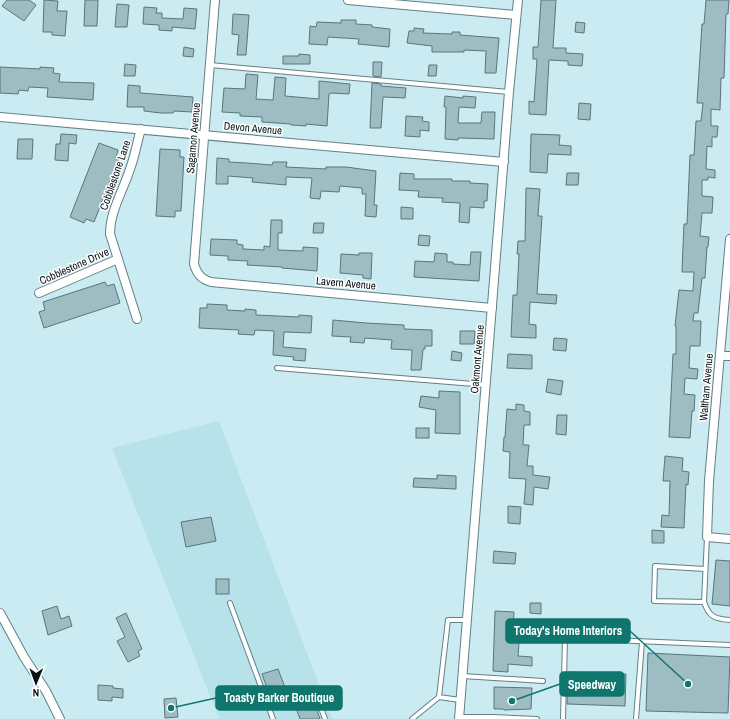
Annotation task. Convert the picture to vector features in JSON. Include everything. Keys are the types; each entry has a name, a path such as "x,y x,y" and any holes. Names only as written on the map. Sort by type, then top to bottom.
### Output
{"street":[{"name":"Sagamon Avenue","path":"200,277 196,272 194,264 215,0"},
{"path":"348,0 516,15"},
{"name":"Oakmont Avenue","path":"459,718 509,92 518,0"},
{"name":"Devon Avenue","path":"0,117 504,162"},
{"name":"Cobblestone Lane","path":"137,319 110,234 110,226 113,212 131,167 141,129"},
{"name":"Waltham Avenue","path":"707,537 709,481 730,238"},
{"name":"Cobblestone Drive","path":"40,293 118,259"},
{"name":"Lavern Avenue","path":"200,277 211,282 492,308"},
{"path":"720,356 730,356"},
{"path":"707,537 730,539"},
{"path":"0,613 24,657 46,691 60,719"}],"lane":[{"path":"210,65 509,92"},
{"path":"277,368 486,385"},
{"path":"707,537 704,602 708,612 717,619 730,620"},
{"path":"704,602 654,601 655,566 706,569"},
{"path":"230,603 273,719"},
{"path":"412,719 439,697 448,620 467,620"},
{"path":"563,719 565,638 730,645"},
{"path":"636,719 642,642"},
{"path":"462,676 543,681"},
{"path":"317,697 325,719"},
{"path":"439,697 460,700"},
{"path":"459,718 536,719"}],"shaded area":[{"path":"219,421 332,719 219,719 112,448"}],"building":[{"path":"7,0 29,0 36,5 24,21 2,6"},
{"path":"44,0 58,1 57,11 67,11 65,36 52,35 52,32 43,32"},
{"path":"85,0 98,0 97,26 84,26"},
{"path":"541,0 556,0 553,48 566,48 566,53 583,54 582,66 568,65 568,61 549,60 546,115 529,114 529,101 534,102 537,59 533,59 533,47 538,47"},
{"path":"706,0 729,0 728,14 726,14 724,78 721,78 720,110 711,109 711,126 718,126 717,137 712,137 712,147 707,146 706,169 715,170 715,178 708,177 708,180 702,180 702,196 713,197 712,213 702,213 700,236 709,237 705,278 702,278 698,313 694,313 693,321 701,321 700,346 690,346 689,368 698,369 697,379 685,378 684,394 695,395 690,438 669,437 673,354 676,354 675,326 679,290 693,291 694,272 682,272 683,246 684,224 687,224 690,155 694,155 696,121 701,121 703,103 697,103 702,24 704,24"},
{"path":"117,4 129,5 127,27 115,27"},
{"path":"144,7 157,8 156,13 162,13 162,18 183,19 184,8 197,9 195,29 172,27 172,31 159,30 159,25 143,24"},
{"path":"233,14 249,15 246,55 237,55 239,35 232,34"},
{"path":"341,20 356,20 356,24 372,25 372,27 390,29 389,47 358,44 359,39 328,37 327,45 309,44 310,26 316,27 317,22 341,23"},
{"path":"576,22 585,23 584,33 575,32"},
{"path":"414,28 424,29 423,33 452,34 452,32 460,32 460,35 499,38 496,73 485,73 486,51 464,50 464,52 432,52 432,46 407,43 409,31 414,31"},
{"path":"184,47 194,49 193,57 183,56"},
{"path":"299,54 310,55 310,64 283,64 283,56 299,56"},
{"path":"373,62 382,62 381,77 373,76"},
{"path":"125,64 136,65 135,76 124,76"},
{"path":"429,65 437,65 436,76 428,76"},
{"path":"0,67 40,69 40,67 54,68 53,73 60,74 59,82 94,83 93,100 47,97 48,88 29,87 28,91 19,90 18,94 0,93"},
{"path":"246,74 258,75 256,99 273,100 275,77 286,78 285,96 319,99 319,81 350,84 349,94 329,94 327,126 306,124 306,126 262,122 262,117 240,116 240,113 222,112 224,88 245,89"},
{"path":"372,83 381,84 381,86 406,88 405,98 383,97 381,128 370,128"},
{"path":"128,85 140,86 140,93 193,97 192,112 174,111 173,113 161,113 144,111 144,107 127,107"},
{"path":"445,96 463,98 463,96 476,97 475,108 459,107 458,123 481,123 482,112 495,112 494,139 445,139"},
{"path":"579,103 591,104 590,120 578,119"},
{"path":"406,116 423,117 422,121 429,122 429,131 420,130 420,137 405,136"},
{"path":"61,134 77,135 76,144 69,143 68,161 55,160 56,144 60,144"},
{"path":"531,134 560,135 559,145 571,146 571,155 548,154 547,173 530,172"},
{"path":"18,139 33,139 32,159 17,159"},
{"path":"99,143 118,150 116,157 119,158 94,222 86,219 84,223 70,217"},
{"path":"160,149 180,150 180,157 184,157 181,211 175,211 175,217 156,216"},
{"path":"217,158 229,159 229,162 272,165 273,162 287,162 286,167 326,169 326,167 346,167 376,171 374,205 377,205 376,217 365,216 366,194 362,194 362,188 340,186 339,192 321,191 320,199 310,198 312,178 286,177 286,185 252,182 253,178 228,176 228,184 216,184"},
{"path":"400,173 414,174 414,179 452,179 452,181 470,181 470,183 488,184 487,201 484,201 484,208 470,207 469,223 459,222 460,203 442,202 443,198 418,197 419,191 399,190"},
{"path":"567,173 579,173 578,185 566,185"},
{"path":"526,188 540,189 538,216 542,216 537,294 557,295 556,304 530,302 529,324 536,325 536,338 511,337 513,295 517,295 519,254 517,254 518,241 525,241"},
{"path":"401,207 413,208 413,219 401,219"},
{"path":"271,220 282,220 282,233 278,233 278,250 303,251 303,247 318,248 317,271 247,265 248,261 228,260 228,256 210,255 211,239 237,240 237,244 243,245 243,249 264,250 264,246 270,247"},
{"path":"314,223 324,223 323,233 313,233"},
{"path":"419,235 430,236 429,246 418,245"},
{"path":"471,252 481,252 479,281 414,277 415,261 434,262 435,253 447,254 447,262 453,262 453,264 470,265"},
{"path":"359,253 372,253 371,279 363,278 363,275 340,273 341,254 359,255"},
{"path":"105,282 107,286 114,284 120,303 44,328 39,312 45,310 43,302"},
{"path":"207,304 227,305 227,310 256,310 256,315 299,317 299,315 312,316 311,333 284,332 283,347 306,349 305,361 293,360 294,357 273,355 274,331 255,330 254,335 238,334 239,330 199,328 200,308 207,308"},
{"path":"333,320 404,325 404,329 432,330 432,346 425,346 425,349 423,349 421,370 411,370 412,350 391,349 392,340 365,338 364,343 350,342 351,337 332,336"},
{"path":"460,331 475,331 474,344 460,344"},
{"path":"554,338 567,339 566,351 553,350"},
{"path":"452,351 462,353 461,361 451,360"},
{"path":"508,354 532,355 532,369 507,368"},
{"path":"548,379 563,381 561,395 546,392"},
{"path":"439,391 460,392 460,434 435,433 436,410 419,407 421,396 439,398"},
{"path":"516,404 524,405 524,411 530,412 530,425 524,425 523,445 529,445 527,466 533,466 533,475 550,477 548,489 534,487 533,505 524,504 526,479 509,478 510,452 503,451 507,409 516,410"},
{"path":"557,415 567,415 566,435 556,434"},
{"path":"416,428 429,428 429,438 416,438"},
{"path":"665,456 683,458 682,471 689,472 688,485 686,484 684,528 661,527 662,515 669,516 670,481 663,481"},
{"path":"437,475 456,476 456,489 413,487 414,478 437,479"},
{"path":"508,506 521,507 520,524 508,523"},
{"path":"211,517 216,541 186,547 181,522"},
{"path":"652,530 664,531 664,543 652,543"},
{"path":"494,551 516,553 515,564 493,563"},
{"path":"716,560 730,561 730,606 712,604"},
{"path":"216,579 229,579 229,594 216,594"},
{"path":"530,603 541,603 541,614 530,613"},
{"path":"57,606 61,619 69,616 72,626 48,635 42,611"},
{"path":"495,611 514,612 513,630 520,630 518,656 532,657 532,666 508,664 508,672 493,671"},
{"path":"126,613 142,649 138,651 140,656 128,662 117,641 125,637 116,618"},
{"path":"648,653 730,657 728,713 646,711"},
{"path":"278,669 286,690 270,696 262,674"},
{"path":"568,672 626,674 625,706 567,704"},
{"path":"98,685 113,686 113,688 123,689 123,698 112,697 112,701 98,700"},
{"path":"494,687 532,688 531,709 494,709"},
{"path":"312,696 320,719 300,719 294,702"},
{"path":"176,698 178,717 165,718 164,699"}],"place":[{"name":"Today's Home Interiors","path":"688,684"},
{"name":"Speedway","path":"512,701"},
{"name":"Toasty Barker Boutique","path":"171,708"}]}
